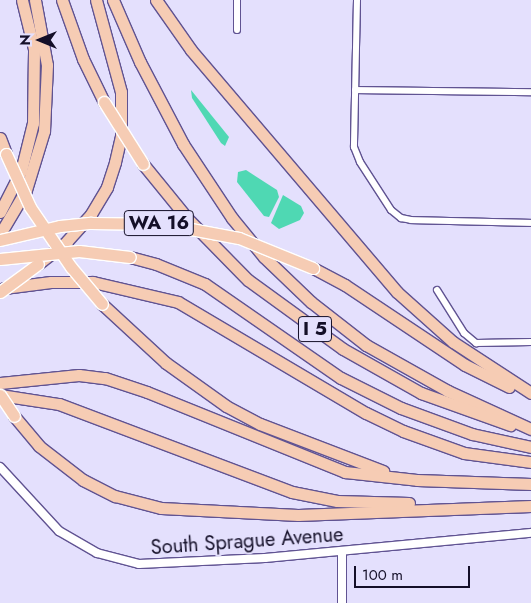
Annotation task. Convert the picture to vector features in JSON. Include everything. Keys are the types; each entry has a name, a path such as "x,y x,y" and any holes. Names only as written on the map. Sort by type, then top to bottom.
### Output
{"highway":[{"path":"0,212 21,171 33,123 34,49 22,0"},
{"path":"0,234 26,190 44,131 47,64 35,0"},
{"name":"I 5","path":"62,0 83,59 104,102 143,164 187,218 248,280 343,349 420,393 531,430"},
{"path":"0,290 67,241 91,214 107,187 116,162 122,128 120,92 96,0"},
{"path":"113,0 140,62 187,151 232,218 264,258 311,302 366,345 448,391 531,430"},
{"path":"156,0 191,50 396,292 453,342 531,395"},
{"path":"0,138 30,207 71,267 102,304 166,363 226,406 260,424 338,456 417,480"},
{"name":"WA 16","path":"0,240 91,223 164,224 239,238 314,268 346,285 465,366 531,395"},
{"path":"0,259 79,251 130,257 156,264 205,284 342,378 401,408 472,434 531,447"},
{"path":"0,290 50,282 93,282 178,302 366,414 403,431 464,453 494,459 531,462"},
{"path":"0,383 79,376 105,378 147,392 345,472 417,480 531,484"},
{"path":"0,395 14,416 39,446 67,470 116,496 148,506 177,510 298,515 460,506"},
{"path":"0,395 59,404 292,492 337,501 460,506 531,506"}],"street":[{"path":"237,0 237,30"},
{"path":"357,0 356,155 391,210 403,219 531,223"},
{"path":"355,90 531,92"},
{"path":"437,290 464,333 476,343 531,342"},
{"name":"South Sprague Avenue","path":"0,467 59,531 88,550 114,559 160,564 342,552 531,533"},
{"path":"342,552 342,603"}],"shaded area":[{"path":"191,90 229,137 225,146 221,143 192,98"},
{"path":"246,170 277,190 279,197 269,217 264,216 237,182 238,172"},
{"path":"283,195 301,206 304,213 300,220 279,229 271,223"}]}
